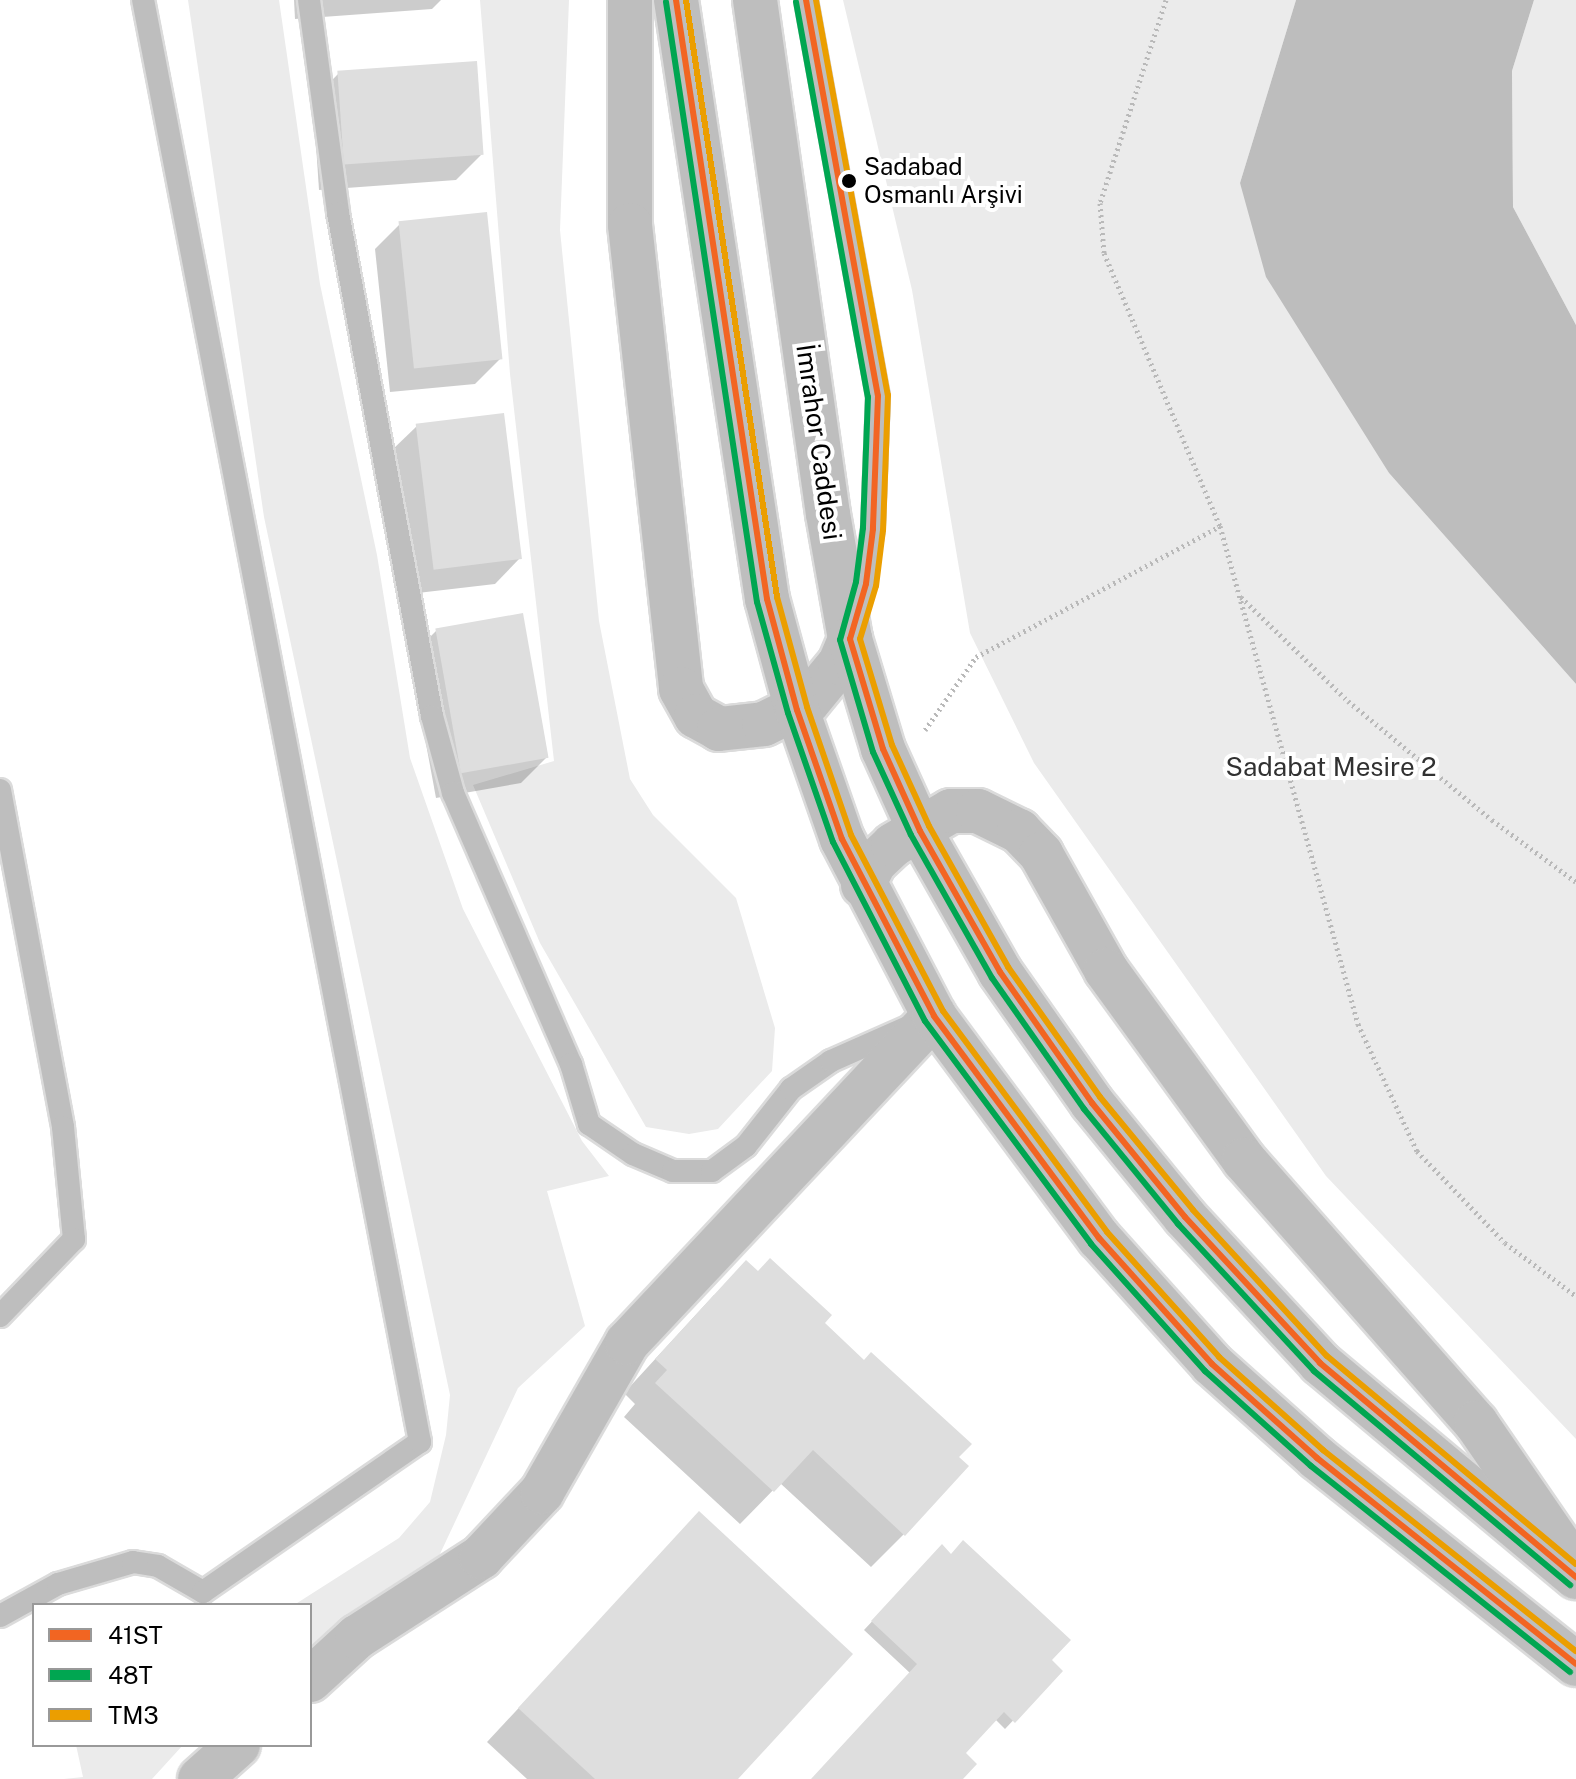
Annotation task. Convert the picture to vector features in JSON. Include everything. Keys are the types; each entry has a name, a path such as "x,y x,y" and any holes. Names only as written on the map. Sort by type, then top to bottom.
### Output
{"main road":[{"path":"630,0 630,225 681,689 696,716 719,729 764,724 797,710 840,663 850,639"},
{"path":"676,0 767,599 824,795 863,885 934,1016 1099,1238 1212,1364 1317,1458 1576,1664"},
{"name":"İmrahor Caddesi","path":"755,0 850,639 883,749 920,831 1000,972 1092,1103 1195,1228 1320,1363 1576,1577"},
{"path":"863,885 874,863 893,845 951,811 978,811 1019,831 1041,854 1106,970 1211,1117 1476,1423 1576,1570"},
{"path":"312,1678 357,1637 491,1546 542,1492 627,1343 934,1016"},
{"path":"200,1779 236,1747"}],"lane":[{"path":"0,1616 58,1584 133,1562 158,1566 203,1592 420,1442 143,0"},
{"path":"309,0 338,213 432,716 453,793 571,1064 589,1124 633,1154 673,1171 712,1171 746,1146 791,1089 821,1068 934,1016"},
{"path":"806,0 878,396 873,529 866,584 850,639"},
{"path":"0,790 63,1127 74,1239 0,1316"}],"path":[{"path":"1166,0 1100,203 1104,253 1220,526 1358,1024 1417,1151 1505,1243 1576,1296"},
{"path":"920,737 976,657 1220,526"},
{"path":"1240,596 1348,701 1492,820 1576,882"}],"green space":[{"path":"188,0 279,0 320,284 377,555 410,758 463,909 582,1141 609,1176 547,1191 585,1326 518,1388 431,1573 312,1667 312,1603 297,1603 399,1538 430,1502 446,1435 450,1395 264,517"},
{"path":"480,0 569,0 560,230 599,621 630,779 653,815 736,898 775,1028 772,1071 718,1129 689,1134 646,1127 540,943 473,785 554,761 510,374"},
{"name":"Sadabat Mesire 2","path":"843,0 1296,0 1240,183 1389,473 1576,684 1576,1439 1326,1176 1034,763 970,633 912,290"},
{"path":"1534,0 1576,0 1576,325 1513,207 1512,71"},
{"path":"76,1747 181,1747 152,1779 64,1779 83,1777"}],"shaded area":[{"path":"1296,0 1534,0 1512,71 1513,207 1576,325 1576,684 1389,473 1266,277 1240,183"}],"building":[{"path":"477,61 484,155 344,165 337,71"},
{"path":"487,212 502,359 414,368 398,221"},
{"path":"504,413 522,559 434,570 416,424"},
{"path":"523,613 549,758 461,773 435,628"},
{"path":"770,1258 832,1315 825,1323 864,1360 871,1352 972,1444 959,1457 969,1466 905,1536 813,1450 774,1492 655,1383 667,1370 655,1359 746,1260 758,1271"},
{"path":"699,1511 853,1654 738,1779 595,1779 518,1708"},
{"path":"963,1540 1071,1640 1052,1660 1063,1671 1015,1723 1004,1712 966,1753 977,1764 963,1779 811,1779 917,1664 871,1621 942,1544 951,1554"}],"transit line":[{"name":"41ST","path":"676,0 767,599 797,710 842,839 934,1016 1099,1238 1212,1364 1317,1458 1576,1664"},
{"name":"TM3","path":"686,0 777,597 807,707 851,835 943,1011 1107,1232 1219,1357 1323,1450 1576,1651"},
{"name":"41ST","path":"806,0 878,396 873,529 866,584 850,639 883,749 920,831 1000,972 1092,1103 1185,1217 1320,1363 1576,1577"},
{"name":"TM3","path":"816,0 888,395 883,530 876,586 860,639 892,745 929,826 1008,967 1100,1097 1193,1210 1327,1356 1576,1564"},
{"name":"48T","path":"666,2 757,602 788,713 833,842 925,1021 1091,1244 1205,1371 1311,1466 1570,1672"},
{"name":"48T","path":"796,2 868,397 863,528 856,582 840,640 873,752 911,835 992,978 1084,1109 1178,1224 1314,1371 1570,1585"}],"place":[{"name":"Sadabad Osmanlı Arşivi","path":"849,181"}]}
